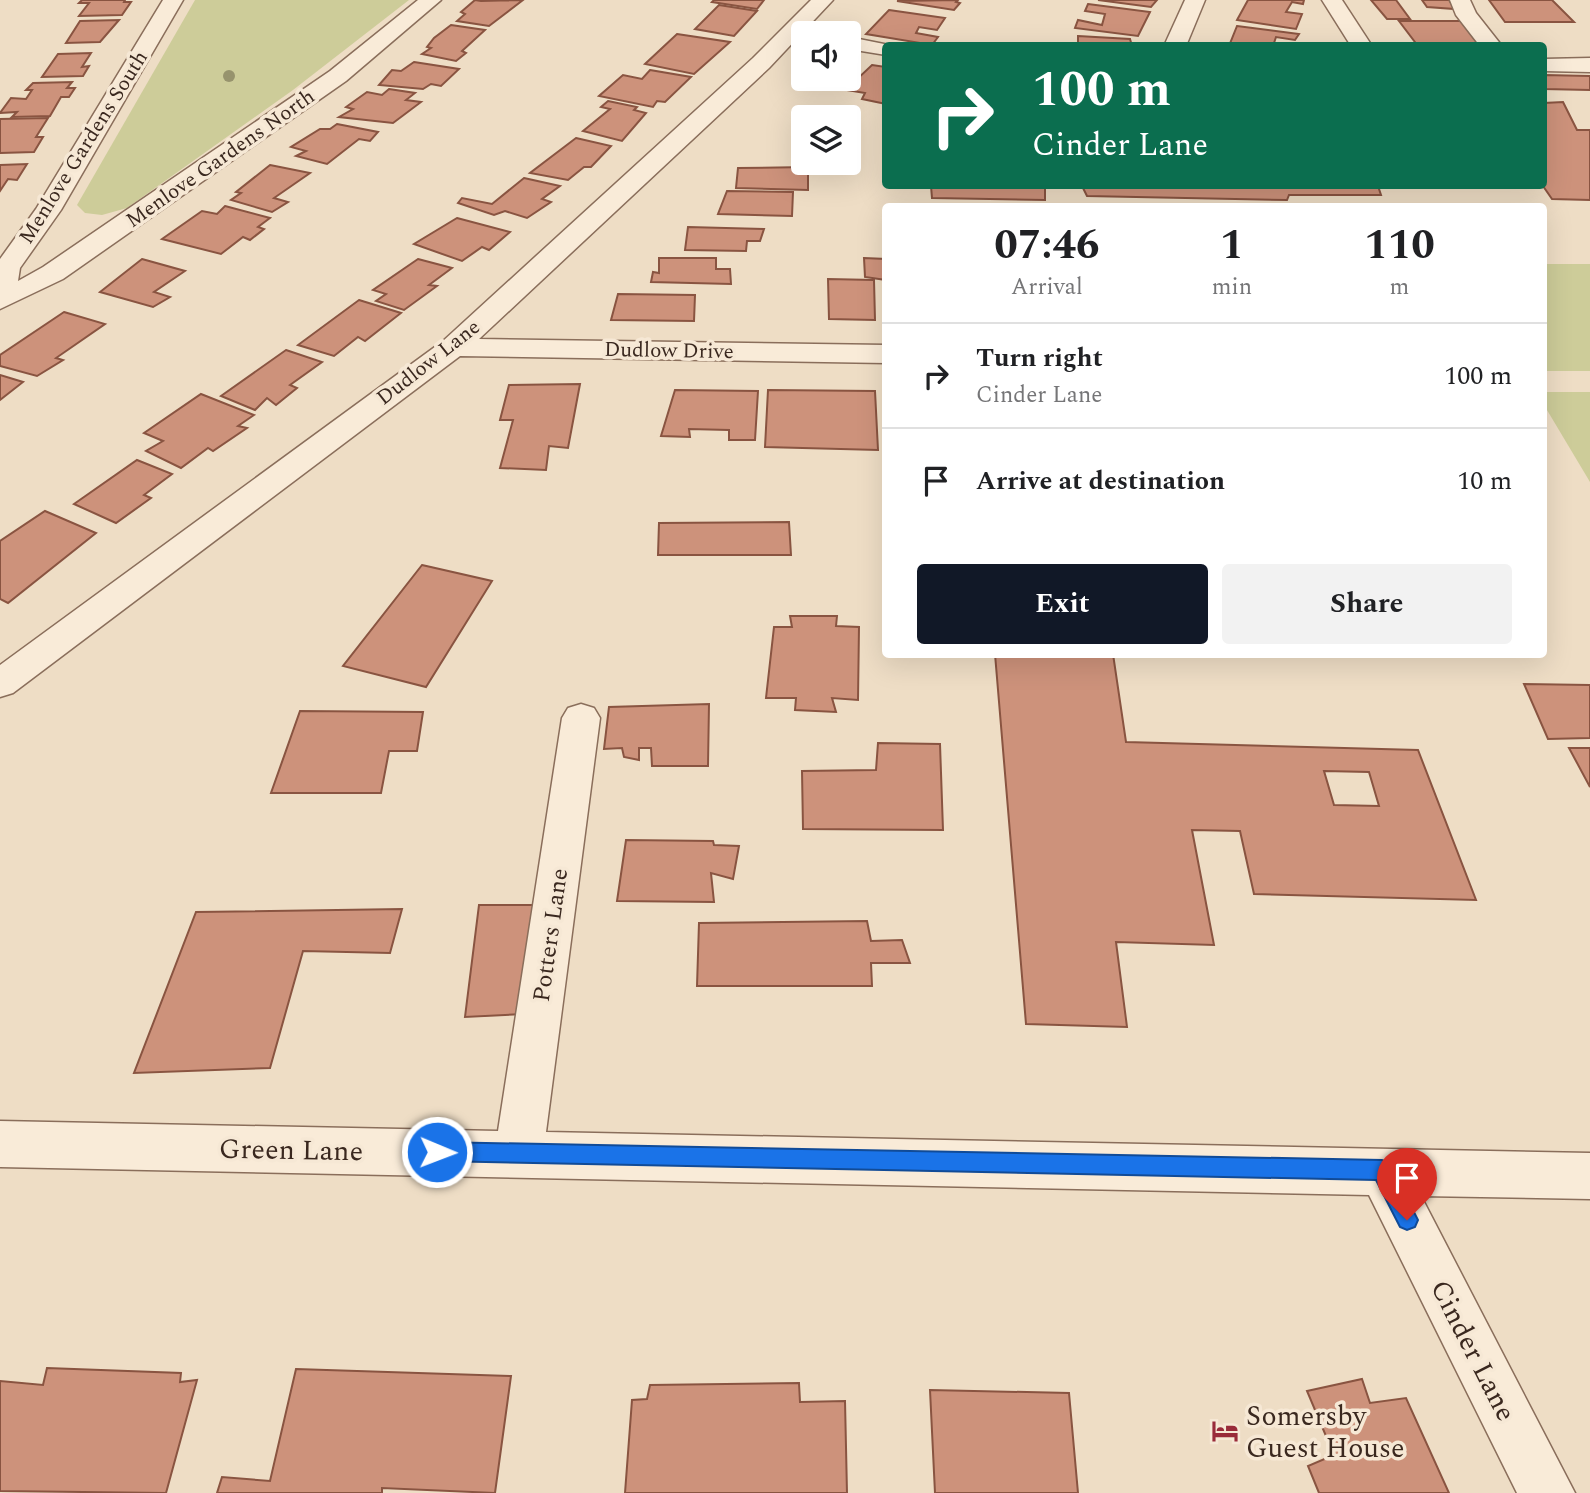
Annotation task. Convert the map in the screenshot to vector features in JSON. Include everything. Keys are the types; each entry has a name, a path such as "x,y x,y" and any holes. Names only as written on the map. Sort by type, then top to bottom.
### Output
{"street":[{"name":"Menlove Gardens South","path":"0,299 7,268 48,210 173,0"},
{"name":"Menlove Gardens North","path":"0,299 53,274 315,92 431,0"},
{"name":"Dudlow Lane","path":"807,21 822,0"},
{"path":"1177,42 1195,0"},
{"path":"1332,0 1359,42"},
{"path":"1460,0 1466,15 1489,42"},
{"name":"Dudlow Lane","path":"0,684 453,347 791,40"},
{"path":"861,45 882,48"},
{"path":"1547,65 1590,65"},
{"name":"Dudlow Drive","path":"453,347 882,354"},
{"name":"Potters Lane","path":"519,1153 581,718"},
{"name":"Green Lane","path":"0,1144 1590,1176"},
{"name":"Cinder Lane","path":"1382,1170 1546,1493"}],"shaded area":[{"path":"195,0 409,0 293,90 127,208 102,215 85,213 77,205"},
{"path":"1547,264 1590,264 1590,371 1547,371"},
{"path":"1547,392 1590,392 1590,482 1547,410"}],"building":[{"path":"82,0 131,2 122,15 79,16 89,3 79,3"},
{"path":"475,0 523,0 489,26 457,21 465,14 461,12"},
{"path":"764,0 757,9 712,2"},
{"path":"958,0 956,2 960,3 954,10 897,1"},
{"path":"1098,0 1157,0 1151,7"},
{"path":"1248,0 1304,0 1303,4 1292,2 1286,12 1302,14 1296,29 1237,20"},
{"path":"1371,0 1396,0 1410,19 1387,19"},
{"path":"1422,0 1449,0 1455,9 1427,7"},
{"path":"1489,0 1552,0 1574,22 1505,22"},
{"path":"1088,4 1150,12 1138,36 1075,28 1078,20 1102,25 1105,14 1085,11"},
{"path":"719,5 757,11 734,36 695,29"},
{"path":"889,10 945,18 937,30 919,27 916,33 938,37 934,42 914,42 866,34"},
{"path":"119,20 100,42 66,43 80,21"},
{"path":"1399,21 1463,21 1481,42 1415,42"},
{"path":"451,25 485,30 462,51 466,53 456,61 422,54 431,48 427,47 434,38"},
{"path":"1237,26 1299,34 1295,40 1276,37 1274,42 1231,42"},
{"path":"677,34 730,42 694,74 645,64"},
{"path":"1078,36 1130,39 1131,42 1078,42"},
{"path":"91,53 82,67 89,66 83,76 42,77 58,54"},
{"path":"414,62 459,69 441,86 431,84 423,89 379,85 392,70 401,71"},
{"path":"872,65 882,66 882,103 862,99 865,93 853,91 861,91 861,75"},
{"path":"650,70 691,77 665,102 657,101 653,107 599,96 623,75 642,79"},
{"path":"1547,75 1590,76 1590,90 1547,89"},
{"path":"72,82 67,88 75,88 69,97 61,97 50,116 12,117 17,112 0,113 11,98 26,99 32,90 26,90 33,83"},
{"path":"389,89 415,93 406,100 421,102 393,123 339,117 353,109 346,107 367,92 382,95"},
{"path":"608,101 637,107 634,110 646,113 622,141 583,131 610,109 601,107"},
{"path":"1563,102 1577,130 1590,130 1590,200 1552,199 1545,189 1547,103"},
{"path":"48,118 36,137 43,137 34,152 0,153 0,119"},
{"path":"337,124 378,132 370,141 359,139 327,164 296,156 306,151 291,147 320,129 330,129"},
{"path":"576,138 611,146 591,167 584,167 568,180 530,173"},
{"path":"27,164 17,180 8,179 0,191 0,165"},
{"path":"270,165 310,173 274,198 288,202 272,212 231,200 241,193 236,192"},
{"path":"791,167 791,175 808,175 808,190 736,188 738,168"},
{"path":"524,178 560,186 542,199 551,202 527,218 505,211 494,215 458,203 462,198 492,204"},
{"path":"931,189 1045,189 1045,200 932,198"},
{"path":"1084,189 1379,189 1381,195 1289,195 1287,200 1087,196"},
{"path":"727,191 793,192 792,216 718,214"},
{"path":"225,206 270,218 258,227 264,229 250,240 243,237 221,254 162,239 202,211 217,214"},
{"path":"457,218 510,232 489,250 482,247 462,261 414,244"},
{"path":"688,227 764,229 760,241 747,241 746,251 685,250"},
{"path":"659,258 716,258 716,269 730,269 731,284 651,282 653,272 659,273"},
{"path":"864,258 882,259 882,279 865,277"},
{"path":"142,259 185,271 154,292 170,297 153,307 100,292"},
{"path":"418,259 452,268 429,285 437,286 404,310 376,301 386,294 373,290"},
{"path":"828,279 874,280 875,320 829,319"},
{"path":"618,294 695,295 694,321 611,320"},
{"path":"359,300 401,313 365,341 358,337 334,356 298,345"},
{"path":"64,312 105,324 56,358 63,360 37,376 0,366 0,355"},
{"path":"286,350 322,362 290,385 297,388 276,405 267,398 255,410 221,396"},
{"path":"0,375 23,382 0,400"},
{"path":"580,384 568,448 549,446 546,470 500,468 513,420 500,420 509,385"},
{"path":"675,390 758,391 755,440 729,440 729,430 689,429 690,437 661,436"},
{"path":"768,390 875,391 878,450 765,447"},
{"path":"201,394 254,415 238,426 247,428 213,451 208,448 181,468 146,451 163,441 144,433"},
{"path":"137,460 172,474 144,495 151,498 116,523 74,504"},
{"path":"45,511 96,533 8,603 0,599 0,541"},
{"path":"789,522 791,555 658,555 659,523"},
{"path":"422,565 492,581 426,687 343,666"},
{"path":"790,616 837,616 836,626 859,627 858,700 832,698 836,712 795,710 796,698 766,698 774,627 792,627"},
{"path":"995,658 1114,658 1126,742 1418,750 1476,900 1254,894 1240,831 1192,830 1214,945 1116,942 1127,1027 1026,1024","holes":["1324,771 1369,772 1379,806 1334,805"]},
{"path":"1524,684 1590,685 1590,738 1548,739"},
{"path":"709,704 708,766 652,766 651,748 639,748 639,760 624,757 622,748 604,749 609,707"},
{"path":"300,711 423,712 417,751 389,751 381,793 271,793"},
{"path":"878,743 940,744 943,830 803,829 802,771 876,770"},
{"path":"1569,748 1590,748 1590,787"},
{"path":"626,840 713,841 714,845 739,846 733,879 711,873 714,902 617,901"},
{"path":"479,905 538,905 524,1014 465,1017"},
{"path":"402,909 390,953 303,951 270,1068 134,1073 196,912"},
{"path":"867,921 871,941 902,940 910,963 871,963 872,986 697,986 699,923"},
{"path":"47,1368 181,1373 180,1382 197,1380 166,1493 0,1491 0,1381 43,1385"},
{"path":"296,1369 511,1376 495,1493 382,1488 382,1493 217,1493 222,1477 270,1481"},
{"path":"1362,1379 1370,1403 1406,1398 1449,1493 1319,1493 1308,1466 1334,1455 1307,1391"},
{"path":"799,1383 800,1402 845,1401 847,1493 625,1493 632,1400 647,1399 650,1385"},
{"path":"930,1390 1069,1393 1078,1493 935,1493"}],"place":[{"name":"Somersby Guest House","path":"1225,1431"}],"route":[{"path":"437,1152 1382,1170 1407,1220"}]}
